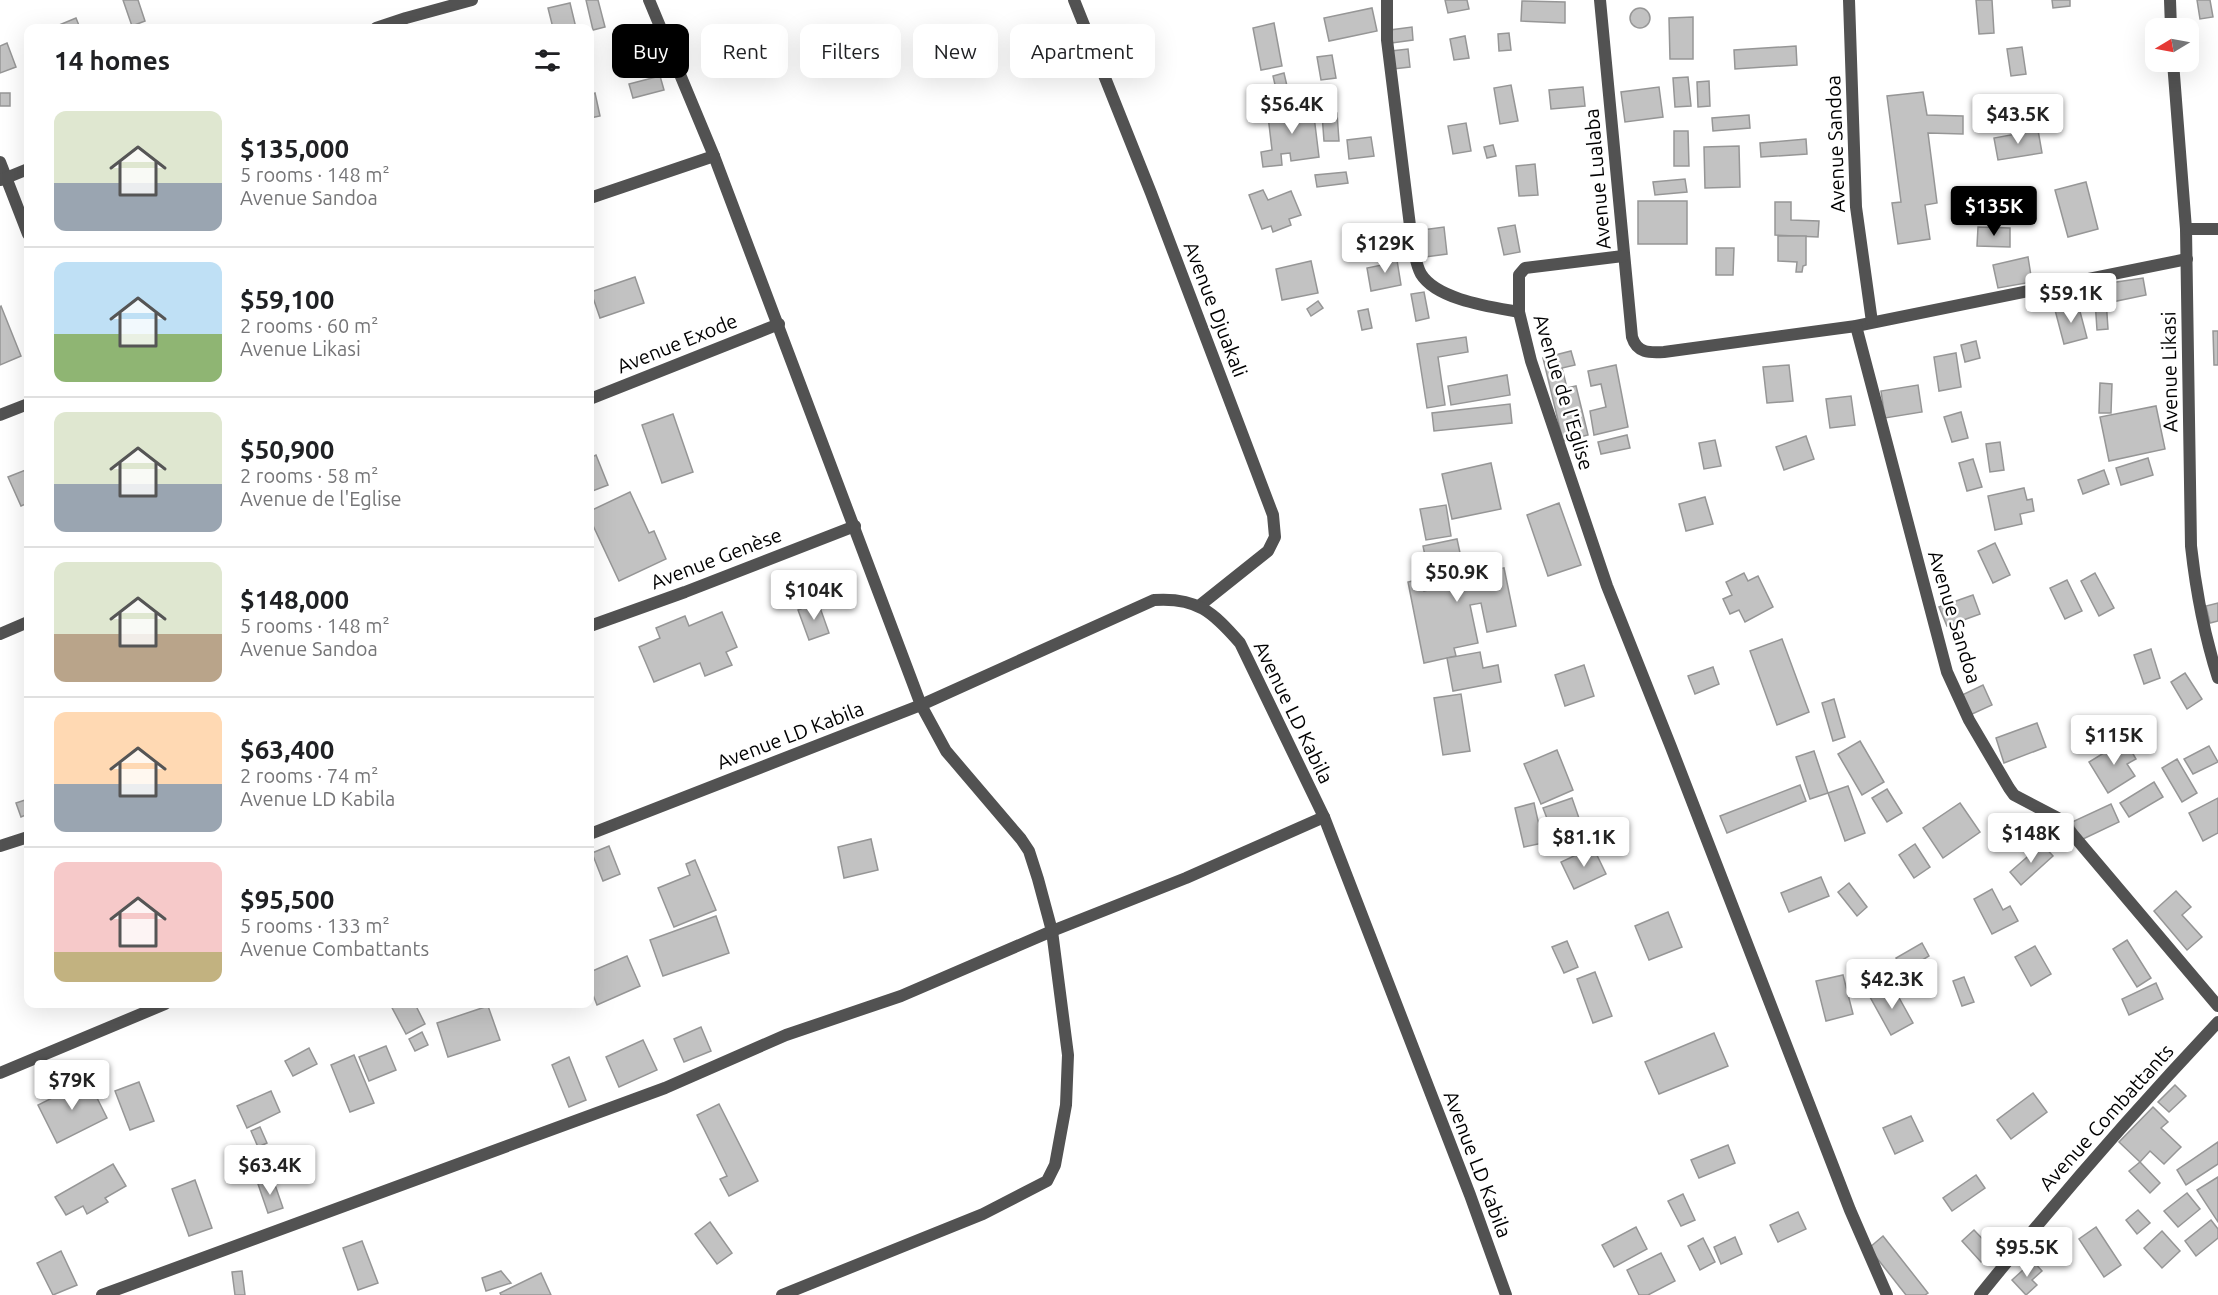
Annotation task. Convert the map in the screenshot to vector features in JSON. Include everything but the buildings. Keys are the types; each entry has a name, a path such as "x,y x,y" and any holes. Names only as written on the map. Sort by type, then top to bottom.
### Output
{"street":[{"path":"388,24 472,0"},
{"path":"649,0 714,156 779,324 921,705 946,751 1029,851 1052,931 1068,1055 1066,1105 1055,1165 1047,1181 983,1214 782,1295"},
{"name":"Avenue Djuakali","path":"1074,0 1155,204 1273,515 1275,537 1268,551 1199,606"},
{"path":"1387,0 1387,40 1410,231 1421,274 1435,288 1475,303 1519,312"},
{"name":"Avenue Lualaba","path":"1600,0 1623,256 1635,346 1649,353 1664,352 1856,326"},
{"name":"Avenue Sandoa","path":"1849,0 1856,207 1872,322"},
{"path":"2170,0 2171,18"},
{"name":"Avenue Likasi","path":"2174,72 2186,229 2192,546 2196,595 2218,678"},
{"path":"594,197 714,156"},
{"path":"0,162 3,179 24,225"},
{"path":"3,179 24,171"},
{"path":"2186,229 2218,229"},
{"name":"Avenue de l'Eglise","path":"1623,256 1525,268 1519,275 1519,312 1531,361 1607,586 1850,1210 1887,1295"},
{"path":"1856,326 2187,258"},
{"name":"Avenue Exode","path":"594,397 779,324"},
{"name":"Avenue Sandoa","path":"1856,326 1947,672 1969,720 2014,795 2058,818 2063,823 2218,1006"},
{"path":"0,416 24,406"},
{"name":"Avenue Genèse","path":"594,625 855,526"},
{"name":"Avenue LD Kabila","path":"594,832 921,705 1154,600 1177,598 1199,606 1221,621 1240,643 1324,817 1470,1195 1506,1295"},
{"path":"0,634 24,624"},
{"path":"102,1295 665,1088 786,1035 901,996 1052,931 1186,878 1324,817"},
{"path":"0,846 24,838"},
{"path":"0,1073 155,1008"},
{"name":"Avenue Combattants","path":"1980,1295 2038,1223 2156,1088 2218,1022"}]}
